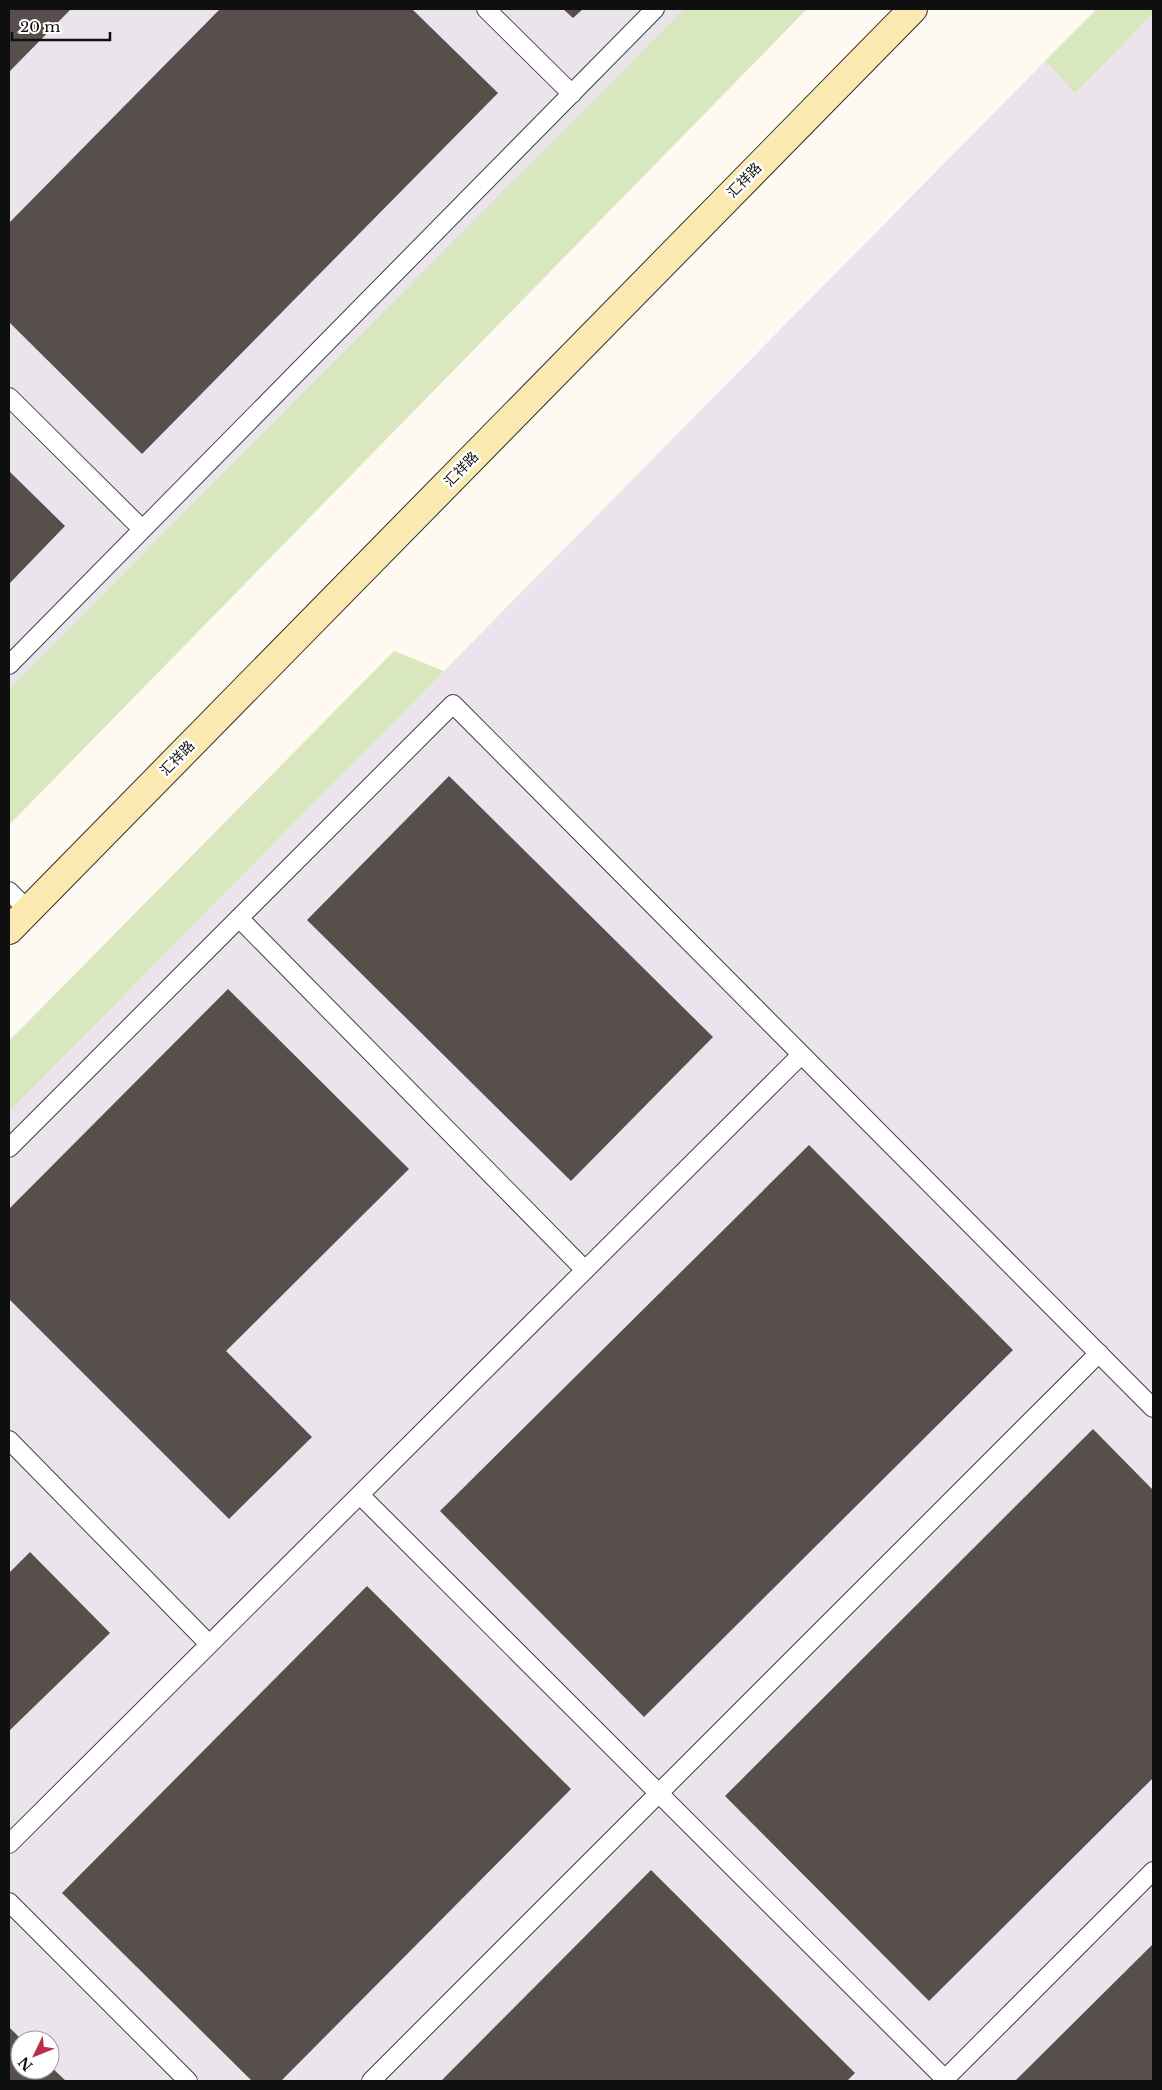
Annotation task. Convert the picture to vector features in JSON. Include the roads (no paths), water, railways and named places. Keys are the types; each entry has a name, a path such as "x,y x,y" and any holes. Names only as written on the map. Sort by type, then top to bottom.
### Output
{"main road":[{"name":"汇祥路","path":"9,930 913,9"}],"lane":[{"path":"486,9 572,94"},
{"path":"9,665 655,9"},
{"path":"9,397 142,529"},
{"path":"9,1148 453,704 1153,1408"},
{"path":"9,891 28,910"},
{"path":"239,918 585,1270"},
{"path":"9,1844 801,1054"},
{"path":"371,2081 1099,1353"},
{"path":"9,1440 209,1644"},
{"path":"360,1495 945,2081 1153,1871"},
{"path":"9,1902 188,2081"}]}
